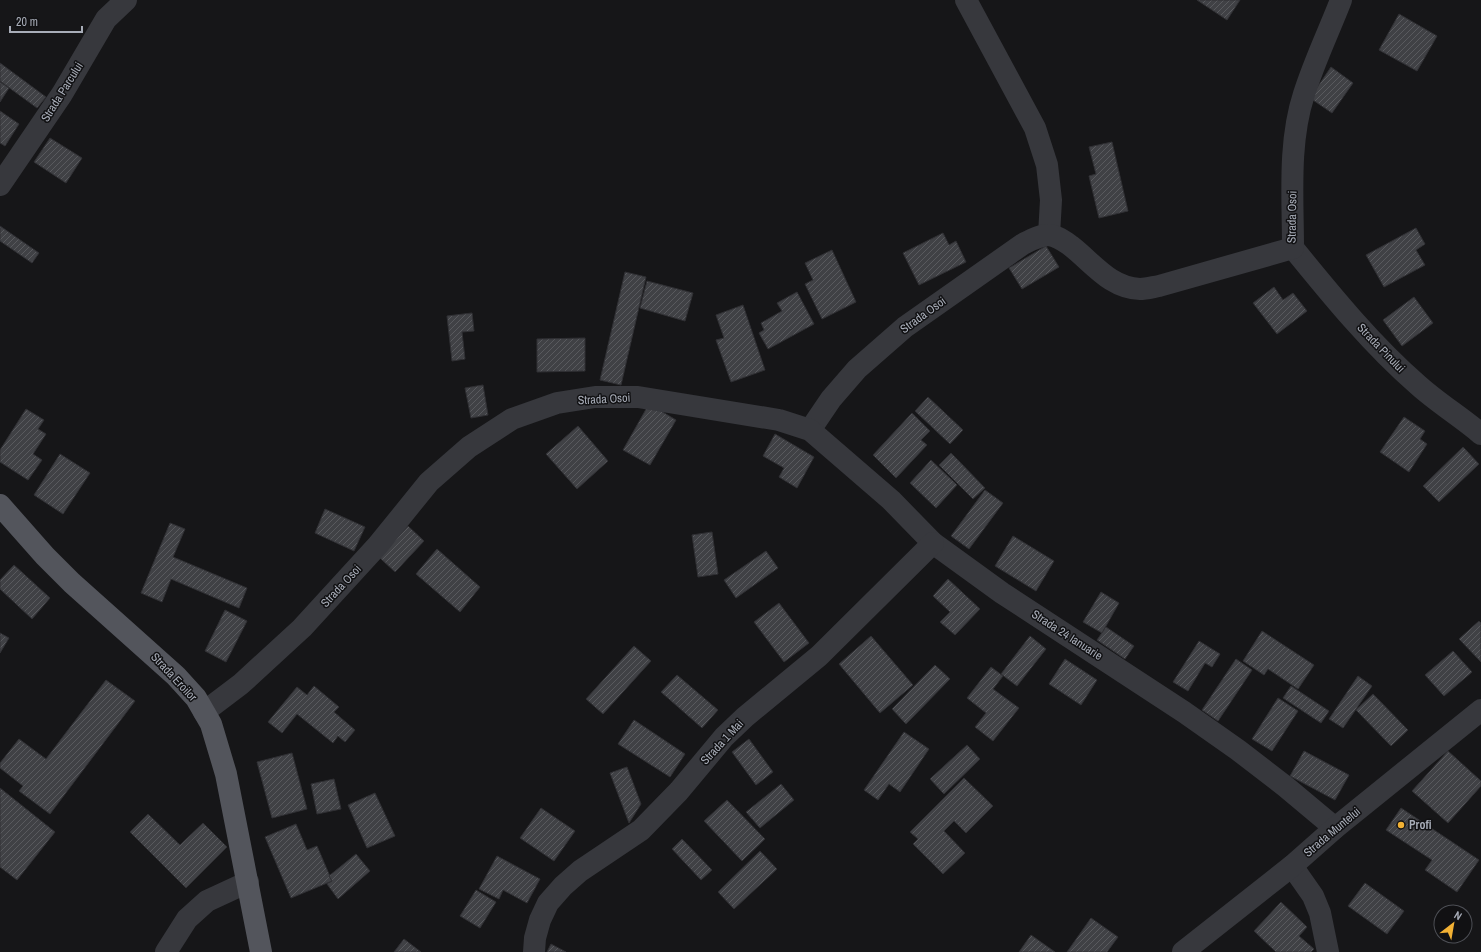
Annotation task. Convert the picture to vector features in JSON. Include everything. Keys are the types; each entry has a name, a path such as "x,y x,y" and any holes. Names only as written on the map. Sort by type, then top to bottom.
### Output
{"main road":[{"name":"Strada Eroilor","path":"0,505 45,556 72,583 176,676 192,693 204,712 211,724 226,774 261,952"}],"street":[{"name":"Strada Parcului","path":"0,185 62,94 106,19 126,0"},
{"path":"966,0 1035,128 1047,164 1051,200 1049,235"},
{"name":"Strada Osoi","path":"204,712 241,684 302,628 378,545 429,482 469,447 512,419 557,403 595,397 638,397 779,420 810,430 831,399 857,369 905,327 1023,244 1037,237 1049,235 1061,238 1105,276 1117,284 1129,288 1141,289 1159,286 1293,248 1293,160 1297,127 1304,94 1341,0"},
{"name":"Strada Pinului","path":"1293,248 1334,299 1385,354 1419,386 1481,434"},
{"name":"Strada 24 Ianuarie","path":"810,430 891,500 933,543 1002,593 1184,712 1232,746 1286,787 1335,828"},
{"name":"Strada 1 Mai","path":"534,952 535,938 540,920 548,903 563,886 580,871 641,830 679,791 724,737 745,717 819,656 933,543"},
{"name":"Strada Muntelui","path":"1183,952 1292,866 1335,828 1481,710"},
{"path":"1292,866 1313,896 1320,912 1328,952"},
{"path":"166,952 187,920 207,901 248,882"}],"building":[{"path":"1197,0 1240,0 1227,20"},
{"path":"1399,14 1437,36 1417,71 1379,50"},
{"path":"0,63 46,97 37,108 0,81"},
{"path":"1331,67 1353,83 1332,113 1310,98"},
{"path":"0,82 9,88 0,102"},
{"path":"0,111 19,124 5,146 0,143"},
{"path":"50,138 82,158 66,183 34,162"},
{"path":"1112,142 1128,211 1099,218 1089,176 1096,174 1089,147"},
{"path":"0,226 39,253 32,263 0,241"},
{"path":"1416,228 1425,244 1416,250 1425,265 1384,287 1366,255"},
{"path":"943,233 949,245 956,241 966,262 919,285 903,253"},
{"path":"1046,246 1059,267 1022,289 1009,268"},
{"path":"832,250 856,302 822,319 805,284 813,280 805,263"},
{"path":"625,272 646,277 621,385 600,380"},
{"path":"647,281 693,293 685,321 640,308"},
{"path":"1274,287 1283,300 1293,293 1307,311 1277,334 1253,303"},
{"path":"797,292 814,324 768,349 759,333 764,330 761,323 782,311 777,303"},
{"path":"1414,297 1433,323 1402,346 1383,320"},
{"path":"743,305 765,370 731,382 716,340 724,338 716,315"},
{"path":"472,313 474,331 462,332 465,359 452,361 447,316"},
{"path":"585,338 585,371 537,372 537,339"},
{"path":"483,385 488,415 471,418 465,388"},
{"path":"928,397 963,430 950,444 915,411"},
{"path":"649,404 676,420 650,465 623,450"},
{"path":"26,409 44,420 38,429 46,434 33,454 42,460 28,480 0,462 0,450"},
{"path":"912,413 930,431 921,440 927,445 896,478 873,455"},
{"path":"1404,417 1425,431 1420,439 1427,444 1409,472 1380,452"},
{"path":"578,426 608,461 577,489 546,454"},
{"path":"775,434 814,457 797,488 779,477 784,468 763,456"},
{"path":"1463,447 1479,464 1439,502 1423,486"},
{"path":"951,453 985,488 973,499 939,465"},
{"path":"60,454 90,473 63,514 34,495"},
{"path":"931,460 957,485 936,508 910,483"},
{"path":"985,490 1003,503 969,549 951,536"},
{"path":"325,509 365,527 354,551 315,533"},
{"path":"170,523 185,529 173,557 247,588 239,608 171,579 162,602 141,593"},
{"path":"408,526 424,541 395,572 379,557"},
{"path":"712,532 718,574 698,577 692,535"},
{"path":"1013,536 1054,561 1036,591 995,566"},
{"path":"437,549 480,587 460,612 416,574"},
{"path":"766,551 778,568 736,598 724,580"},
{"path":"14,565 50,598 32,619 0,589 0,580"},
{"path":"948,579 980,609 955,635 940,622 950,612 933,596"},
{"path":"1101,592 1119,603 1102,633 1083,622"},
{"path":"779,603 809,643 784,662 754,622"},
{"path":"225,610 247,621 226,662 205,651"},
{"path":"1479,621 1481,623 1481,662 1459,639"},
{"path":"1106,627 1134,646 1125,659 1097,640"},
{"path":"1262,631 1314,665 1298,689 1268,669 1264,675 1243,661"},
{"path":"0,633 9,638 0,653"},
{"path":"871,636 913,685 880,713 839,664"},
{"path":"1030,636 1046,649 1017,686 1001,674"},
{"path":"1199,641 1220,654 1212,667 1205,663 1188,691 1173,682"},
{"path":"634,646 651,661 603,714 586,699"},
{"path":"1453,651 1472,672 1444,696 1425,675"},
{"path":"1065,659 1097,680 1081,705 1049,684"},
{"path":"1236,659 1252,670 1218,721 1202,710"},
{"path":"935,665 950,679 906,724 892,709"},
{"path":"991,667 1003,676 993,689 1019,708 993,741 975,727 986,713 967,698"},
{"path":"677,675 718,710 702,728 661,692"},
{"path":"1358,676 1372,686 1343,728 1329,719"},
{"path":"106,680 135,701 50,814 19,791 23,786 0,768 0,763 19,739 46,759"},
{"path":"314,686 339,707 334,712 355,730 345,742 338,736 333,743 297,714 282,733 268,722 297,687 307,695"},
{"path":"1291,686 1329,711 1321,723 1283,698"},
{"path":"1373,694 1408,730 1391,746 1356,710"},
{"path":"1278,698 1298,711 1272,751 1252,739"},
{"path":"634,720 685,754 670,777 618,744"},
{"path":"904,732 929,749 900,792 889,784 878,800 864,790"},
{"path":"749,739 773,772 756,785 732,752"},
{"path":"967,745 980,759 944,794 930,779"},
{"path":"1304,751 1349,775 1335,800 1290,776"},
{"path":"1448,751 1481,781 1481,786 1448,823 1412,791"},
{"path":"292,753 307,809 272,818 257,762"},
{"path":"627,767 641,804 629,823 610,773"},
{"path":"964,778 993,806 966,833 954,821 944,831 965,853 943,874 913,844 918,839 910,832"},
{"path":"334,779 341,809 317,814 311,784"},
{"path":"781,784 794,800 760,828 746,812"},
{"path":"0,788 55,832 17,880 0,867"},
{"path":"375,793 395,836 367,848 348,805"},
{"path":"727,800 765,839 742,861 704,821"},
{"path":"541,808 575,831 554,861 520,838"},
{"path":"1401,808 1479,860 1457,892 1425,870 1432,860 1386,830"},
{"path":"148,814 180,845 203,823 227,847 186,888 130,832"},
{"path":"296,824 307,850 317,846 332,881 291,898 265,837"},
{"path":"682,839 712,870 701,880 672,849"},
{"path":"760,851 777,869 734,909 718,892"},
{"path":"356,854 370,871 338,899 327,884 332,881 329,876"},
{"path":"497,856 540,879 527,903 503,890 499,899 479,889"},
{"path":"1365,883 1404,911 1387,934 1348,906"},
{"path":"476,890 496,902 480,928 460,916"},
{"path":"1281,902 1307,927 1299,936 1314,949 1311,952 1276,952 1254,931"},
{"path":"1091,918 1118,937 1107,952 1067,952"},
{"path":"1031,935 1055,952 1019,952"},
{"path":"404,939 421,952 394,952"},
{"path":"551,944 566,952 547,952"}],"place":[{"name":"Profi","path":"1401,825"}]}
